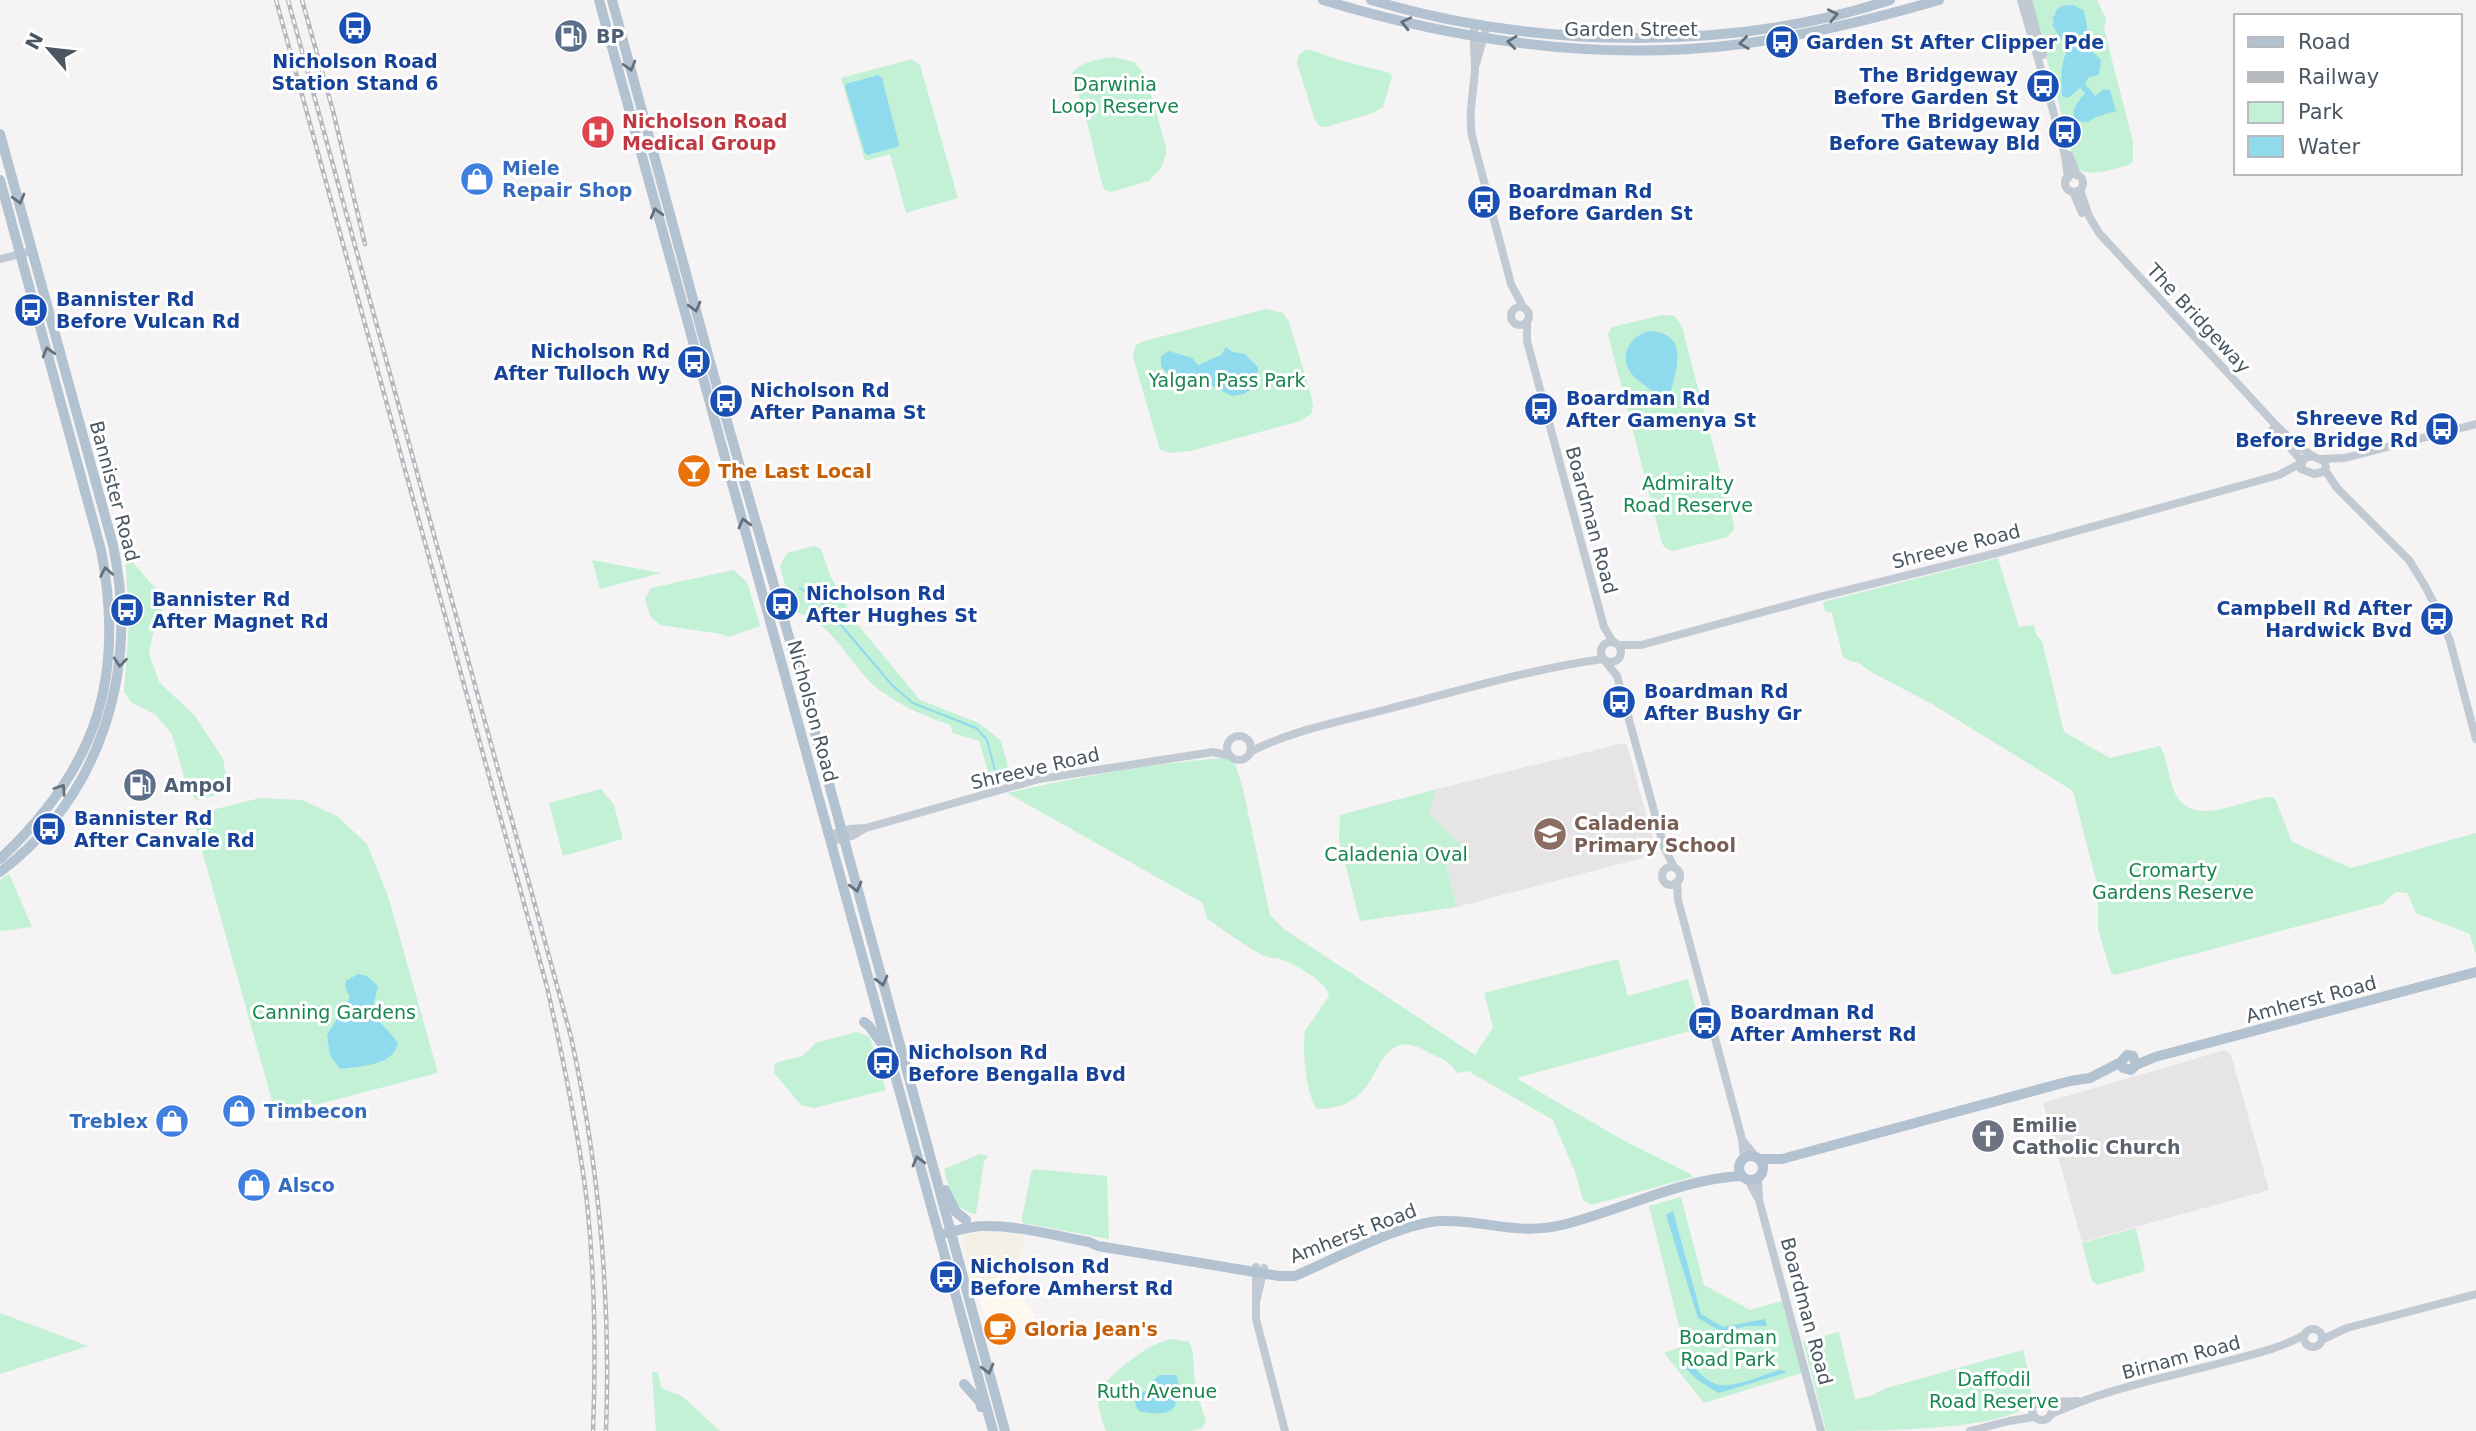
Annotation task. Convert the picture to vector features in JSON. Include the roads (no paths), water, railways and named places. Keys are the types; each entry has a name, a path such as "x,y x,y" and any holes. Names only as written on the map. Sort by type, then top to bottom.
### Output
{"main road":[{"name":"Nicholson Road","path":"599,0 993,1431"},
{"name":"Nicholson Road","path":"612,0 709,362 785,627 1005,1431"},
{"name":"Garden Street","path":"1323,0 1395,20 1478,38 1575,48 1698,48 1742,44 1828,29 1938,0"},
{"name":"Garden Street","path":"1371,0 1405,10 1481,25 1559,35 1673,37 1797,23 1890,0"},
{"name":"Bannister Road","path":"0,134 113,545 121,588 121,646 113,704 85,771 44,830 0,872"},
{"name":"Bannister Road","path":"0,180 101,550 109,588 111,628 102,701 83,752 67,781 41,817 0,859"},
{"path":"783,667 788,670 790,666 785,627"},
{"name":"Amherst Road","path":"949,1228 985,1226 1089,1241 1127,1251 1260,1270 1279,1271 1306,1267 1414,1221 1441,1214 1527,1224 1554,1221 1720,1177 1750,1160 1782,1159 2070,1081 2090,1078 2122,1065 2124,1056 2135,1060 2155,1057 2476,972"},
{"path":"864,1022 889,1054"},
{"path":"927,1145 934,1156 951,1205 967,1220"},
{"name":"Amherst Road","path":"1720,1177 1753,1176 1782,1159"},
{"name":"Boardman Road","path":"1750,1160 1753,1176"},
{"name":"Boardman Road","path":"1750,1160 1740,1170 1753,1176"},
{"name":"Amherst Road","path":"938,1231 967,1220 985,1226"},
{"path":"964,1384 980,1402 988,1431"}],"street":[{"name":"The Bridgeway","path":"2021,0 2065,156 2072,176 2083,181 2077,191 2089,228 2302,465"},
{"name":"The Bridgeway","path":"2028,0 2070,159 2072,176 2066,186 2077,191 2099,233 2273,422 2293,442 2321,463 2337,488"},
{"name":"Boardman Road","path":"1481,25 1470,114 1472,136 1511,284 1511,318 1527,341"},
{"path":"0,259 32,251"},
{"name":"Boardman Road","path":"1511,284 1529,315 1527,341 1604,626 1618,650 1617,676"},
{"path":"1512,311 1523,307"},
{"path":"1515,324 1527,322"},
{"name":"Shreeve Road","path":"1618,650 1997,553 2279,475 2302,465 2345,458 2476,424"},
{"name":"Shreeve Road","path":"2314,474 2321,463"},
{"path":"2302,465 2337,488 2409,560 2437,609 2450,641 2476,739"},
{"name":"Boardman Road","path":"1604,626 1603,654 1617,676 1664,847 1679,873 1673,883 1750,1160"},
{"path":"1618,650 1615,662 1603,654 1618,650"},
{"name":"Shreeve Road","path":"1213,752 1241,760 1266,744 1603,654"},
{"name":"Shreeve Road","path":"830,838 1040,779 1213,752 1238,736 1266,744"},
{"path":"1249,741 1250,752"},
{"path":"1228,744 1230,756"},
{"name":"Boardman Road","path":"1664,847 1662,879 1673,883"},
{"path":"1664,870 1674,867"},
{"name":"Boardman Road","path":"1753,1176 1821,1431"},
{"path":"1260,1270 1255,1304 1262,1345 1285,1431"},
{"name":"Birnam Road","path":"2290,1343 2316,1347 2323,1339 2347,1328 2476,1294"},
{"name":"Birnam Road","path":"1970,1431 2034,1417 2043,1421 2080,1401 2290,1343 2310,1329 2347,1328"},
{"path":"2318,1330 2323,1339"},
{"path":"2304,1335 2307,1345"},
{"name":"Birnam Road","path":"2009,1421 2039,1401 2080,1401"},
{"path":"2048,1402 2052,1414"},
{"path":"2032,1407 2034,1417"}],"water":[{"path":"2074,5 2084,11 2087,26 2086,45 2101,60 2099,75 2089,77 2085,84 2095,96 2104,89 2110,90 2116,111 2088,122 2076,121 2074,117 2076,106 2085,93 2080,88 2068,98 2062,96 2062,66 2068,49 2052,25 2056,10 2062,6"},
{"path":"878,75 882,78 899,144 897,147 867,155 845,87 846,84"},
{"path":"1649,331 1671,338 1678,354 1670,395 1663,399 1659,393 1654,393 1634,376 1626,364 1629,346 1638,336"},
{"path":"1226,347 1232,352 1245,354 1258,367 1258,383 1244,394 1232,396 1210,385 1194,387 1176,382 1161,366 1161,356 1169,351 1192,358 1198,365 1221,355"},
{"path":"358,974 367,976 378,986 375,1014 398,1044 395,1051 383,1061 340,1069 330,1055 327,1035 350,997 345,987 346,981"},
{"path":"1673,1211 1701,1314 1723,1327 1765,1319 1767,1326 1745,1326 1724,1333 1698,1318 1666,1215"},
{"path":"1683,1355 1706,1379 1716,1384 1730,1385 1780,1370 1785,1373 1719,1393 1692,1375 1680,1358"},
{"path":"1159,1375 1176,1375 1180,1388 1167,1391 1176,1403 1166,1412 1141,1412 1137,1409 1134,1398 1137,1394 1152,1389 1153,1381"}],"waterway":[{"path":"800,588 823,604 892,685 913,703 976,728 987,740 997,778"}],"railway":[{"path":"276,0 553,1014 575,1121 587,1202 594,1316 593,1431"},
{"path":"288,0 571,1037 589,1134 601,1233 607,1332 606,1431"},
{"path":"302,0 333,111 365,244"}],"place":[{"name":"Nicholson Road Station Stand 6","path":"355,28"},
{"name":"BP","path":"571,36"},
{"name":"Garden St After Clipper Pde","path":"1782,42"},
{"name":"The Bridgeway Before Garden St","path":"2043,86"},
{"name":"Nicholson Road Medical Group","path":"598,132"},
{"name":"The Bridgeway Before Gateway Bld","path":"2065,132"},
{"name":"Miele Repair Shop","path":"477,179"},
{"name":"Boardman Rd Before Garden St","path":"1484,202"},
{"name":"Bannister Rd Before Vulcan Rd","path":"31,310"},
{"name":"Nicholson Rd After Tulloch Wy","path":"694,362"},
{"name":"Nicholson Rd After Panama St","path":"726,401"},
{"name":"Boardman Rd After Gamenya St","path":"1541,409"},
{"name":"Shreeve Rd Before Bridge Rd","path":"2442,429"},
{"name":"The Last Local","path":"694,471"},
{"name":"Nicholson Rd After Hughes St","path":"782,604"},
{"name":"Bannister Rd After Magnet Rd","path":"127,610"},
{"name":"Campbell Rd After Hardwick Bvd","path":"2437,619"},
{"name":"Boardman Rd After Bushy Gr","path":"1619,702"},
{"name":"Ampol","path":"140,785"},
{"name":"Bannister Rd After Canvale Rd","path":"49,829"},
{"name":"Caladenia Primary School","path":"1550,834"},
{"name":"Boardman Rd After Amherst Rd","path":"1705,1023"},
{"name":"Nicholson Rd Before Bengalla Bvd","path":"883,1063"},
{"name":"Timbecon","path":"239,1111"},
{"name":"Treblex","path":"172,1121"},
{"name":"Emilie Catholic Church","path":"1988,1136"},
{"name":"Alsco","path":"254,1185"},
{"name":"Nicholson Rd Before Amherst Rd","path":"946,1277"},
{"name":"Gloria Jean's","path":"1000,1329"}],"park label":[{"name":"Darwinia Loop Reserve","path":"1115,95"},
{"name":"Yalgan Pass Park","path":"1227,380"},
{"name":"Admiralty Road Reserve","path":"1688,494"},
{"name":"Caladenia Oval","path":"1396,854"},
{"name":"Cromarty Gardens Reserve","path":"2173,881"},
{"name":"Canning Gardens","path":"334,1012"},
{"name":"Boardman Road Park","path":"1728,1348"},
{"name":"Daffodil Road Reserve","path":"1994,1390"},
{"name":"Ruth Avenue","path":"1157,1391"}]}
